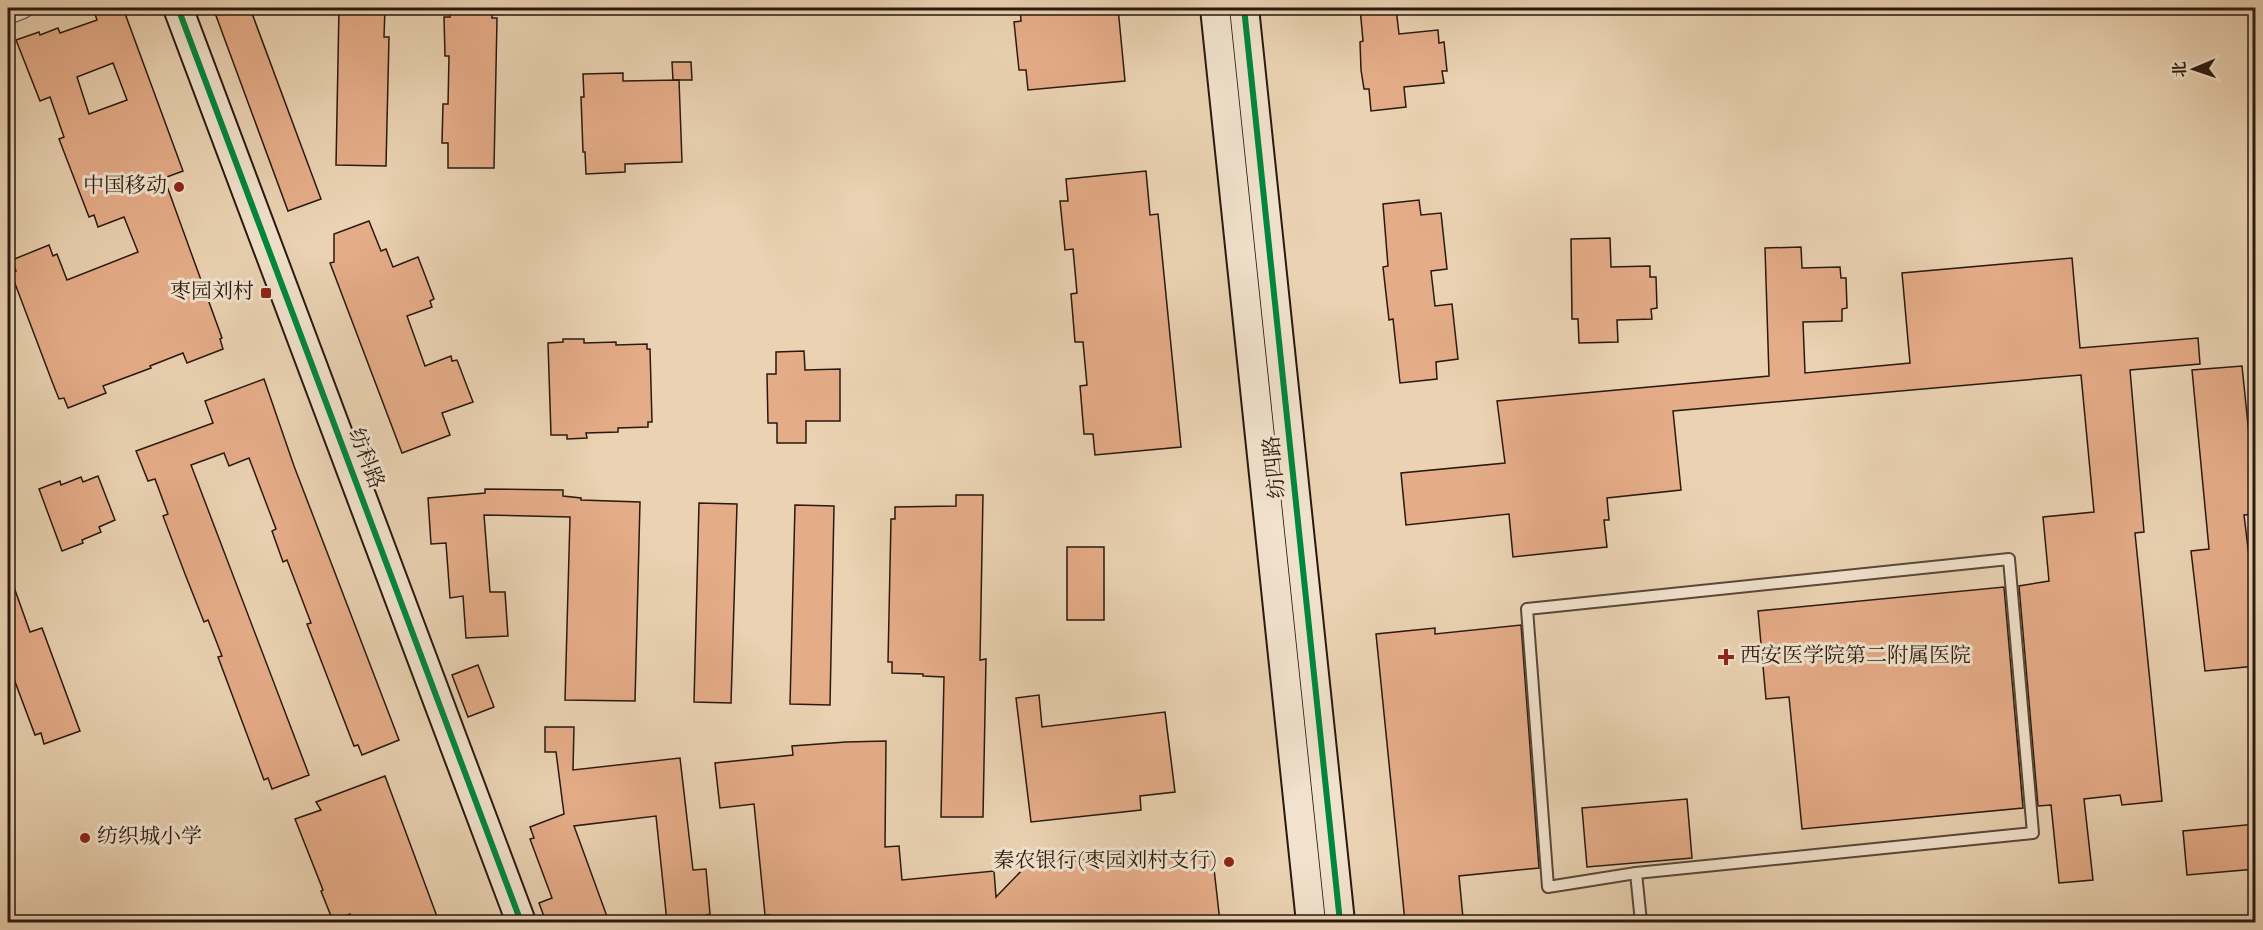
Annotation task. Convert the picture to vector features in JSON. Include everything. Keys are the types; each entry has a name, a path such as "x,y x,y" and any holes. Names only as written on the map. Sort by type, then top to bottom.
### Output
{"street":[{"path":"8,14 23,8"},
{"name":"纺科路","path":"178,8 521,922"},
{"name":"纺四路","path":"1215,8 1311,922"},
{"name":"纺四路","path":"1244,8 1340,922"}],"lane":[{"path":"2009,559 2033,833 1636,873 1548,887 1527,609 2009,559"},
{"path":"1636,873 1641,922"}],"building":[{"path":"93,8 123,8 183,171 164,178 222,338 220,339 223,349 187,363 183,353 103,386 106,393 68,408 64,398 59,399 11,273 16,271 12,260 49,245 53,256 57,254 67,280 138,252 124,217 98,227 94,215 89,217 59,139 64,137 50,97 40,101 16,40 58,28 60,33 97,20","holes":["113,63 127,100 89,114 77,77"]},
{"path":"230,8 250,8 321,199 288,211 215,13"},
{"path":"339,8 385,8 384,37 389,37 386,166 336,165"},
{"path":"451,8 492,8 492,18 497,18 494,168 448,168 448,143 442,143 443,104 448,104 449,56 445,56 444,17 450,17"},
{"path":"1020,8 1118,8 1125,81 1028,90 1026,70 1019,70 1014,22 1021,21"},
{"path":"1360,8 1396,8 1399,34 1438,30 1439,43 1444,42 1447,71 1442,71 1444,83 1404,87 1406,107 1371,111 1369,89 1364,89 1361,70 1360,42 1363,41"},
{"path":"672,62 691,62 692,80 673,80"},
{"path":"623,73 623,81 679,80 682,162 625,164 625,172 586,174 581,97 584,97 583,74"},
{"path":"1146,171 1150,215 1158,214 1181,447 1095,455 1093,434 1084,434 1080,386 1087,385 1083,342 1075,342 1071,294 1077,293 1073,249 1065,250 1060,201 1068,201 1066,179"},
{"path":"1419,200 1421,215 1441,213 1447,269 1431,271 1435,306 1452,304 1458,359 1436,362 1437,379 1400,383 1393,319 1389,320 1383,267 1388,266 1383,204"},
{"path":"369,221 381,251 386,249 393,267 418,257 434,299 430,301 432,307 407,316 425,366 451,356 452,361 457,360 473,402 442,413 450,435 402,453 330,263 334,262 334,234"},
{"path":"1610,238 1611,267 1650,266 1650,277 1656,277 1657,308 1651,309 1652,319 1617,320 1618,342 1579,343 1578,319 1572,319 1571,239"},
{"path":"1801,247 1802,268 1840,267 1841,278 1846,278 1847,308 1842,309 1842,321 1803,322 1805,373 1910,363 1902,273 2072,258 2080,348 2198,338 2200,364 2130,370 2144,532 2135,533 2162,801 2122,805 2120,795 2084,799 2093,880 2059,883 2051,805 2038,806 2019,586 2049,581 2043,517 2094,512 2081,375 1673,411 1681,490 1607,498 1609,520 1604,520 1607,547 1513,557 1509,514 1406,525 1401,473 1505,463 1497,401 1769,376 1765,248"},
{"path":"563,339 584,339 584,343 616,342 616,345 647,344 647,349 650,349 652,422 648,422 648,427 618,428 618,432 586,433 587,438 567,439 567,435 551,435 548,343 563,342"},
{"path":"804,351 805,370 840,369 840,421 806,421 806,443 777,443 777,423 768,423 767,374 776,374 776,352"},
{"path":"2242,366 2256,503 2256,514 2244,515 2256,615 2256,666 2205,671 2191,551 2209,549 2192,370"},
{"path":"264,379 294,466 399,740 362,755 358,745 354,746 307,624 311,623 287,560 283,562 272,531 276,529 249,458 229,466 224,453 191,465 309,775 272,789 268,778 264,780 218,657 222,656 208,620 204,622 163,516 168,514 155,479 148,481 136,451 213,423 205,401"},
{"path":"98,476 115,520 99,527 101,532 82,540 83,543 62,551 39,489 60,481 61,485 81,477 83,482"},
{"path":"485,489 563,490 563,496 581,498 581,500 640,502 635,701 565,700 570,517 484,515 490,592 505,592 508,636 466,638 463,596 450,598 446,543 431,544 428,498 485,493"},
{"path":"956,495 983,495 980,660 986,659 983,817 941,817 944,677 892,673 892,662 888,662 891,519 895,519 895,507 956,506"},
{"path":"699,503 737,504 731,703 694,702"},
{"path":"795,505 834,506 830,705 790,704"},
{"path":"1067,547 1104,547 1104,620 1067,620"},
{"path":"8,576 10,576 30,632 42,628 80,731 44,744 41,733 35,735 8,663"},
{"path":"2004,587 2023,808 1802,829 1789,697 1766,699 1758,611"},
{"path":"1521,625 1539,868 1459,876 1463,918 1405,922 1376,634 1435,628 1435,634"},
{"path":"478,665 494,707 468,717 452,675"},
{"path":"1039,695 1042,727 1165,712 1175,792 1140,796 1141,810 1031,822 1016,698"},
{"path":"545,727 574,727 573,770 680,758 693,870 706,869 710,914 706,915 707,922 667,922 656,816 574,826 609,922 546,922 539,903 552,898 530,839 534,838 530,827 564,814 556,752 545,752"},
{"path":"886,741 885,847 899,846 902,880 994,871 996,897 1025,867 1162,851 1162,857 1212,851 1220,922 1012,922 1012,918 959,922 771,922 770,915 765,915 754,804 720,808 715,763 793,755 792,746"},
{"path":"385,776 439,922 353,922 350,914 333,921 321,891 323,890 295,819 321,810 316,802"},
{"path":"1687,799 1692,858 1587,867 1582,808"},
{"path":"2256,824 2256,869 2187,875 2183,831"}],"cycle path":[{"path":"178,8 521,922"},
{"path":"1244,8 1340,922"}],"place":[{"name":"中国移动","path":"179,187"},
{"name":"枣园刘村","path":"266,293"},
{"name":"西安医学院第二附属医院","path":"1726,657"},
{"name":"纺织城小学","path":"85,838"},
{"name":"秦农银行(枣园刘村支行)","path":"1229,862"}]}
